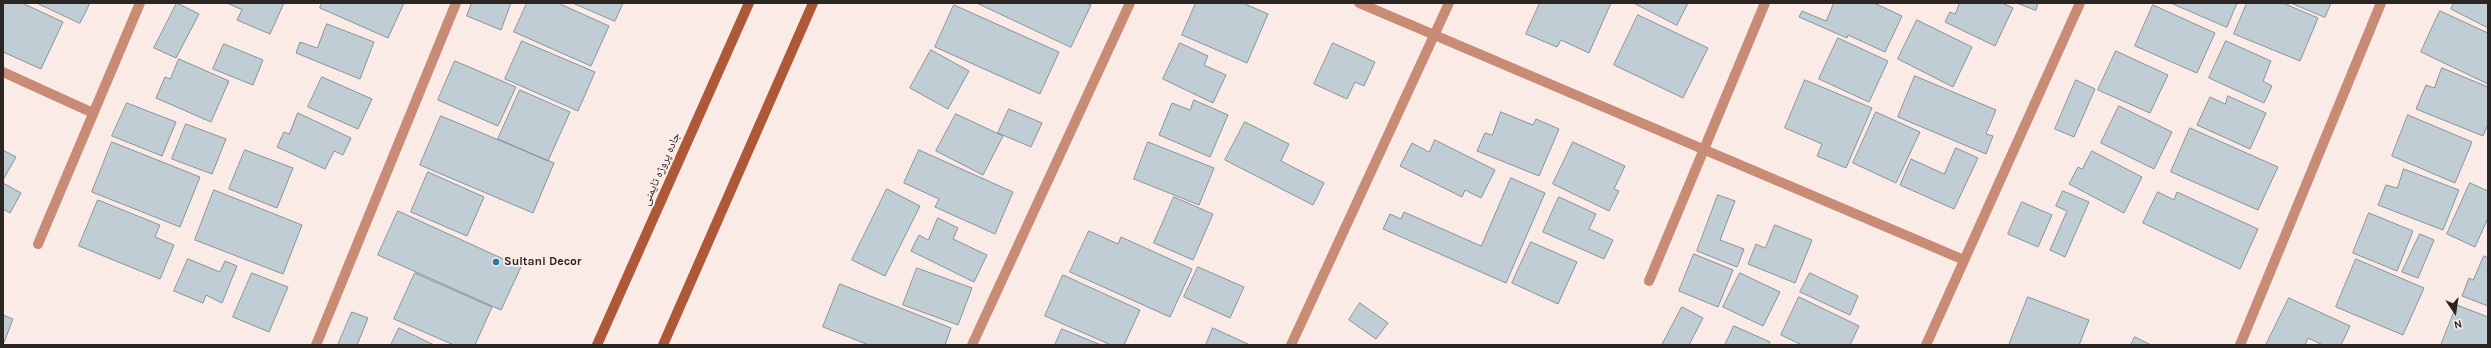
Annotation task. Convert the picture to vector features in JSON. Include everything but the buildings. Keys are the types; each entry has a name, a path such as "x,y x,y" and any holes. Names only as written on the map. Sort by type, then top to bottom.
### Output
{"main road":[{"name":"جاده پروژه تایمنی","path":"598,345 749,3"},
{"path":"663,345 813,3"}],"street":[{"path":"38,244 140,3"},
{"path":"316,345 456,3"},
{"path":"972,345 1130,3"},
{"path":"1359,3 1964,260"},
{"path":"1291,345 1436,35 1449,3"},
{"path":"1649,281 1706,150 1765,3"},
{"path":"1926,345 2080,3"},
{"path":"2240,345 2381,3"},
{"path":"3,72 93,113"}],"place":[{"name":"Sultani Decor","path":"496,262"}]}
